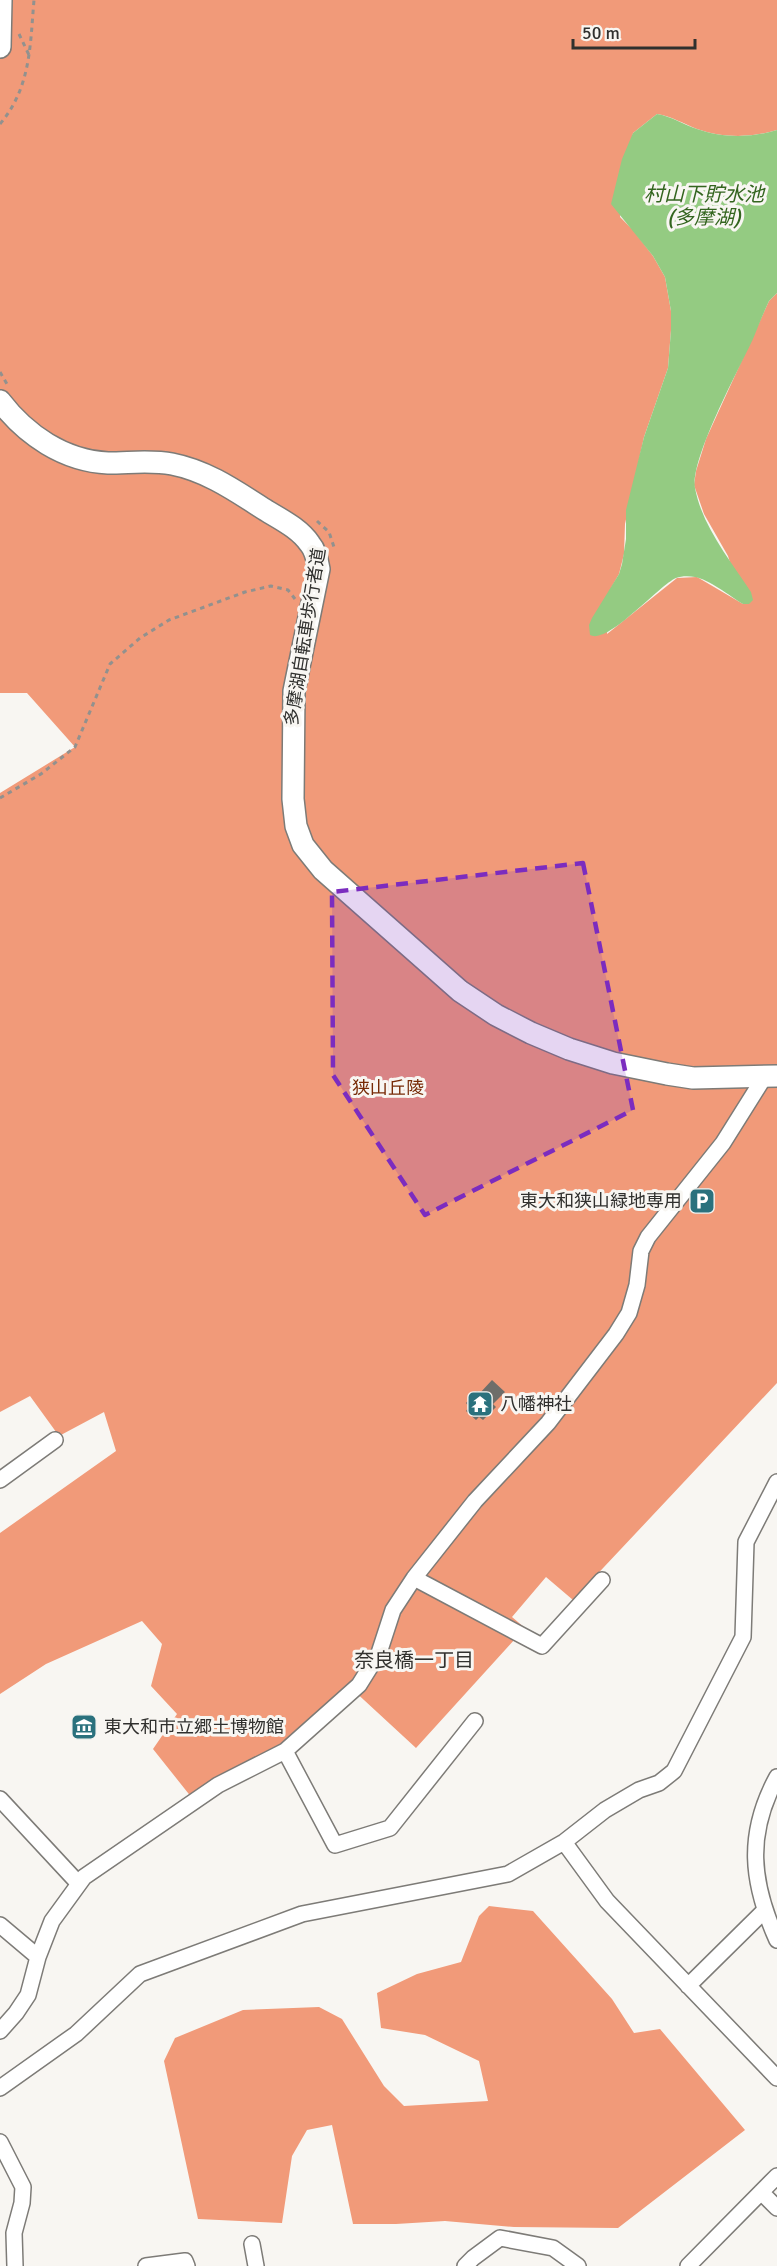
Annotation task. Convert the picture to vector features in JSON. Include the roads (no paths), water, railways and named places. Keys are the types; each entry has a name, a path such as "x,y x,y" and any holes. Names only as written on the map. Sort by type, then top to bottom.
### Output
{"street":[{"path":"0,47 1,0"},
{"path":"4,393 23,427 46,445 66,454 107,463 153,462 192,469 224,484 290,525 309,542 315,551 319,569 294,691 293,799 296,826 303,845 323,870 391,932 460,991 496,1015 569,1049 613,1063 693,1078 771,1076"},
{"path":"0,2031 28,1995 38,1957 52,1921 84,1877 218,1785 285,1751 359,1685 379,1653 393,1610 414,1578 475,1501 548,1423 616,1334 628,1312 637,1285 641,1251 648,1236 723,1143 771,1076"},
{"path":"0,1480 55,1440"},
{"path":"0,2088 76,2034 140,1974 302,1914 508,1874 564,1842 605,1810 639,1790 659,1783 674,1771 742,1637 746,1542 777,1482"},
{"path":"414,1578 542,1646 602,1580"},
{"path":"285,1751 335,1845 390,1828 475,1721"},
{"path":"777,1777 764,1800 755,1845 756,1869 764,1911 777,1940"},
{"path":"0,1799 79,1884"},
{"path":"564,1842 607,1901 777,2078"},
{"path":"688,1986 764,1911"},
{"path":"0,1925 38,1957"},
{"path":"0,2142 23,2187 22,2204 14,2233 15,2266"},
{"path":"694,2264 777,2176"},
{"path":"761,2193 777,2208"},
{"path":"473,2263 500,2238 553,2248 578,2266"},
{"path":"252,2244 256,2266"},
{"path":"146,2266 185,2260 186,2266"}],"water":[{"name":"村山下貯水池 (多摩湖)","path":"657,114 717,134 747,136 777,130 777,293 769,301 707,436 695,475 695,488 710,529 751,592 753,600 749,604 743,604 706,581 695,577 680,577 668,583 620,623 598,636 590,635 589,625 619,574 626,539 626,510 644,437 668,368 671,311 665,277 653,256 611,204 622,159 633,133"}],"place":[{"name":"東大和狭山緑地専用","path":"702,1201"},
{"name":"八幡神社","path":"480,1404"},
{"name":"東大和市立郷土博物館","path":"84,1727"}],"district":[{"name":"奈良橋一丁目","path":"414,1660"}],"park label":[{"name":"狭山丘陵","path":"388,1088"}]}
